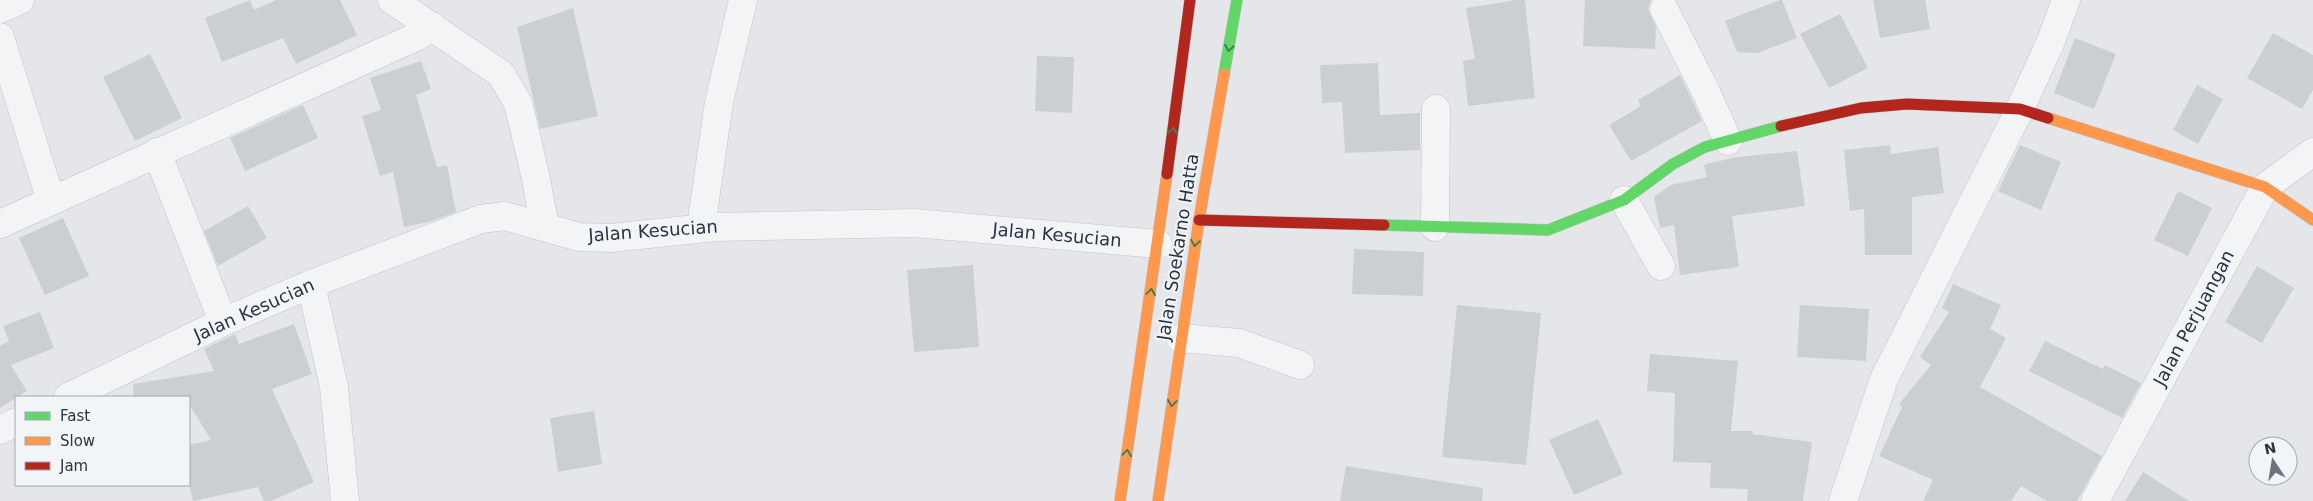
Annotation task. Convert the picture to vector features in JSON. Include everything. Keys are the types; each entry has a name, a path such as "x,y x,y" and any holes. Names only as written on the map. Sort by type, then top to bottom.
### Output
{"main road":[{"name":"Jalan Soekarno Hatta","path":"1120,501 1158,244 1190,0"},
{"name":"Jalan Soekarno Hatta","path":"1158,501 1180,338 1237,0"},
{"path":"1199,220 1548,230 1624,200 1690,154 1766,130 1861,108 1907,104 1952,104 2020,109 2265,187 2313,220"}],"street":[{"path":"0,9 20,0"},
{"path":"392,0 501,74 518,103 536,174 545,227"},
{"path":"701,227 719,102 743,0"},
{"path":"1843,501 1884,379 2020,109 2051,41 2066,0"},
{"path":"1664,9 1707,94 1728,141"},
{"path":"0,224 418,36 432,26"},
{"path":"0,38 52,201"},
{"path":"1435,227 1436,110"},
{"path":"157,152 223,322"},
{"name":"Jalan Perjuangan","path":"2095,501 2265,187 2313,152"},
{"path":"1624,200 1661,266"},
{"name":"Jalan Kesucian","path":"70,396 223,322 311,284 482,219 505,216 579,237 611,238 701,227 914,223 1158,244"},
{"path":"311,284 334,387 341,499"},
{"path":"1180,338 1239,343 1300,365"},
{"path":"0,430 15,422"}],"building":[{"path":"250,0 254,10 276,0 340,0 357,35 296,64 283,38 222,62 205,18"},
{"path":"1525,0 1535,98 1468,106 1463,61 1475,59 1466,8"},
{"path":"1585,0 1651,0 1648,9 1656,27 1655,49 1583,46"},
{"path":"1782,0 1797,38 1757,53 1737,52 1725,21"},
{"path":"1873,0 1925,0 1930,29 1880,38"},
{"path":"573,8 598,116 540,129 517,27"},
{"path":"1840,14 1868,68 1829,88 1800,34"},
{"path":"2273,33 2313,55 2313,90 2302,109 2247,78"},
{"path":"2075,38 2116,54 2094,109 2054,93"},
{"path":"150,54 182,118 135,141 103,77"},
{"path":"1037,56 1074,57 1072,113 1035,111"},
{"path":"421,61 431,89 416,95 437,167 447,165 456,212 428,222 404,227 393,172 380,176 362,116 381,110 370,78"},
{"path":"1378,63 1380,115 1420,113 1420,150 1345,153 1342,102 1322,103 1320,65"},
{"path":"1680,75 1702,121 1631,161 1609,125 1641,106 1638,100"},
{"path":"2197,85 2223,99 2198,144 2173,130"},
{"path":"303,105 318,138 245,171 230,138"},
{"path":"1890,145 1891,154 1938,147 1944,193 1912,197 1912,255 1865,255 1864,209 1850,211 1844,150"},
{"path":"2020,145 2061,162 2041,210 1998,191"},
{"path":"1797,151 1805,206 1732,216 1739,267 1680,275 1674,225 1660,228 1654,197 1671,185 1707,177 1704,165 1706,164 1737,157"},
{"path":"2178,191 2212,208 2188,256 2154,240"},
{"path":"248,206 267,238 218,266 204,231"},
{"path":"63,218 89,276 45,295 19,238"},
{"path":"1354,249 1424,252 1423,296 1352,294"},
{"path":"973,265 979,347 914,352 907,270"},
{"path":"2257,266 2294,288 2262,343 2225,322"},
{"path":"1953,284 2001,305 1990,329 2006,338 1980,387 2102,456 2077,501 2047,501 2021,486 2011,501 1923,501 1933,480 1879,456 1902,407 1899,404 1931,365 1920,357 1949,312 1942,308"},
{"path":"1457,305 1541,313 1526,465 1442,457"},
{"path":"1800,305 1869,309 1866,361 1797,357"},
{"path":"40,312 54,348 11,365 27,391 19,396 15,396 15,399 0,408 0,346 9,341 3,326"},
{"path":"294,324 312,374 272,389 314,482 271,501 264,501 258,487 193,501 189,486 190,445 211,440 190,406 190,396 134,396 133,384 214,371 204,349 235,334 239,344"},
{"path":"2045,341 2103,369 2105,365 2141,383 2122,418 2029,371"},
{"path":"1650,354 1738,361 1731,431 1753,431 1753,434 1812,442 1803,501 1747,501 1748,489 1710,488 1711,463 1673,462 1675,393 1647,391"},
{"path":"594,411 602,464 558,472 550,418"},
{"path":"1598,419 1623,474 1574,495 1549,440"},
{"path":"1346,466 1483,488 1482,501 1340,501"},
{"path":"2143,472 2189,501 2125,501"}],"traffic: fast":[{"path":"1224,74 1237,0"},
{"path":"1384,225 1548,230 1624,200 1673,164 1705,147 1781,126"}],"traffic: slow":[{"path":"1158,501 1199,220 1224,74"},
{"path":"2048,118 2265,187 2313,220"},
{"path":"1120,501 1167,174"}],"traffic: jam":[{"path":"1167,174 1190,0"},
{"path":"1781,126 1861,108 1907,104 2020,109 2048,118"},
{"path":"1199,220 1384,225"}]}
